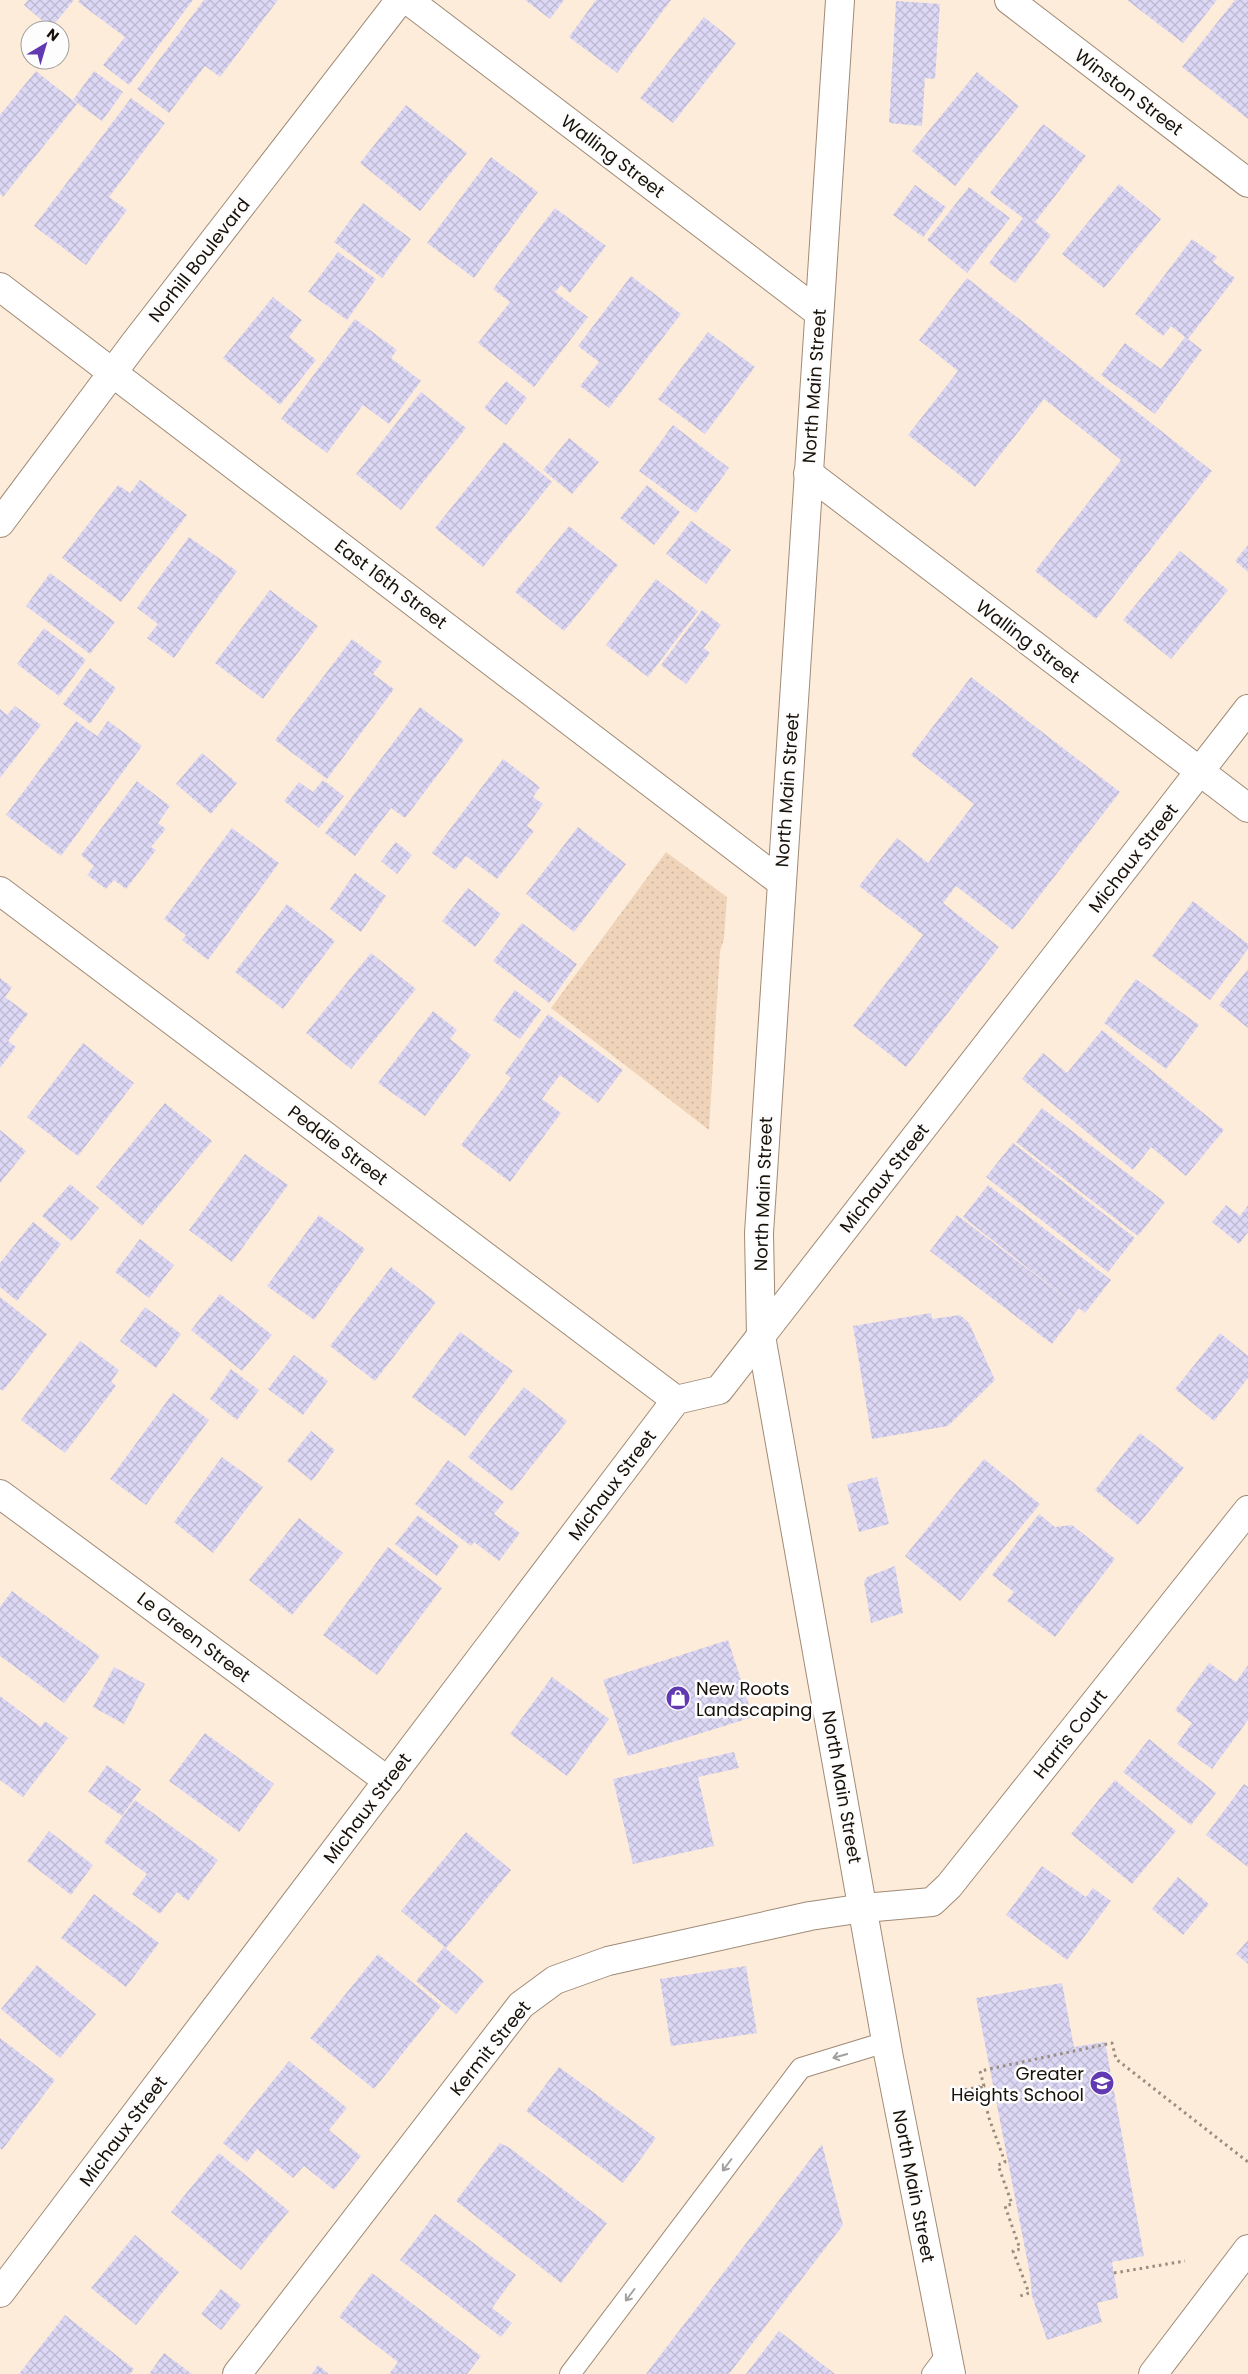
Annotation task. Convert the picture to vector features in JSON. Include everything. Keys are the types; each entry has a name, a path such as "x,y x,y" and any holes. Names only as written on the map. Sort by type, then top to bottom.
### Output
{"street":[{"name":"Norhill Boulevard","path":"0,523 400,0"},
{"name":"Walling Street","path":"408,0 818,312"},
{"name":"North Main Street","path":"840,0 818,312 759,1233 761,1336 944,2367"},
{"name":"Winston Street","path":"1009,0 1248,183"},
{"name":"East 16th Street","path":"0,287 781,882"},
{"name":"Walling Street","path":"808,473 1248,808"},
{"name":"Michaux Street","path":"0,2293 676,1400 720,1390 1248,709"},
{"name":"Peddie Street","path":"0,891 676,1400"},
{"name":"Le Green Street","path":"0,1494 388,1781"},
{"name":"Harris Court","path":"864,1908 932,1902 949,1886 1248,1510"},
{"name":"Kermit Street","path":"238,2374 521,2005 555,1980 608,1961 803,1917 864,1908"},
{"path":"1153,2374 1248,2249"}],"lane":[{"path":"570,2374 801,2068 886,2042"}],"path":[{"path":"952,2092 984,2086 980,2071 1112,2042 1116,2059 1248,2162"},
{"path":"981,2086 989,2118 1005,2162 998,2164 1012,2204 1005,2206 1020,2249 1012,2251 1028,2293 1020,2296"},
{"path":"1114,2273 1185,2261"}],"shaded area":[{"path":"666,852 727,897 724,939 720,951 709,1130 551,1008"}],"building":[{"path":"28,0 74,0 58,20 42,20 24,5"},
{"path":"80,0 193,0 129,85 103,65 125,37 78,2"},
{"path":"204,0 278,0 220,77 205,66 169,113 137,89"},
{"path":"525,0 564,0 550,19"},
{"path":"596,0 671,0 617,73 569,37"},
{"path":"1127,0 1217,0 1183,43"},
{"path":"1235,0 1248,0 1248,119 1182,67"},
{"path":"896,1 940,4 935,79 925,78 922,126 889,123"},
{"path":"704,17 736,43 673,123 640,98"},
{"path":"36,71 77,104 3,197 0,194 0,115"},
{"path":"94,71 123,92 102,121 73,100"},
{"path":"977,72 1019,106 955,186 912,151"},
{"path":"131,98 165,123 109,197 127,210 86,265 34,226"},
{"path":"406,105 467,153 420,211 360,163"},
{"path":"1043,124 1086,156 1035,222 1051,235 1015,283 989,263 1023,218 990,193"},
{"path":"491,157 538,192 474,278 427,243"},
{"path":"1119,184 1161,219 1104,288 1062,254"},
{"path":"915,185 946,207 923,237 893,215"},
{"path":"969,187 1010,218 967,273 927,240"},
{"path":"363,203 411,239 382,278 334,242"},
{"path":"555,208 606,246 570,293 561,285 555,292 588,317 534,387 478,343 510,302 493,289"},
{"path":"1192,239 1217,257 1213,262 1235,278 1188,339 1202,350 1155,414 1101,375 1125,343 1161,369 1185,337 1171,326 1163,336 1135,314"},
{"path":"338,252 376,279 347,320 308,292"},
{"path":"631,276 681,314 609,408 580,386 599,362 578,346"},
{"path":"967,278 1212,471 1096,619 1035,571 1121,460 1044,399 975,487 908,435 958,371 919,340"},
{"path":"273,297 302,320 289,337 316,360 280,405 223,358"},
{"path":"355,319 397,350 391,358 421,381 389,424 363,405 327,453 281,419"},
{"path":"708,332 755,367 705,434 658,399"},
{"path":"506,381 527,398 506,425 484,408"},
{"path":"421,392 466,428 401,510 356,474"},
{"path":"673,425 729,468 696,513 639,471"},
{"path":"569,438 599,462 572,494 543,470"},
{"path":"504,442 552,482 483,567 435,528"},
{"path":"140,480 187,515 121,602 62,558 118,485 130,493"},
{"path":"647,485 680,512 654,545 620,518"},
{"path":"691,521 731,550 706,584 666,554"},
{"path":"569,526 618,565 564,631 515,592"},
{"path":"189,537 237,571 174,658 147,638 158,624 137,608"},
{"path":"1248,545 1248,572 1235,561"},
{"path":"1180,551 1228,590 1171,659 1123,620"},
{"path":"50,573 115,622 90,654 26,606"},
{"path":"656,579 698,611 648,677 606,645"},
{"path":"270,590 318,626 263,699 215,663"},
{"path":"702,610 721,625 704,648 710,653 686,684 661,665"},
{"path":"44,628 86,660 59,696 17,664"},
{"path":"352,639 382,662 373,674 394,689 327,779 275,740"},
{"path":"90,668 116,688 90,724 63,704"},
{"path":"971,677 1120,792 1013,930 956,886 943,903 999,947 906,1067 853,1026 923,935 859,886 897,838 928,863 974,804 911,755"},
{"path":"15,706 41,725 0,778 0,709 7,715"},
{"path":"420,707 464,740 405,818 391,808 355,856 325,833"},
{"path":"76,721 97,736 108,721 142,746 61,856 6,815"},
{"path":"202,753 237,783 211,814 176,784"},
{"path":"503,759 540,787 533,797 543,804 527,826 534,831 497,879 466,856 455,870 432,853"},
{"path":"323,780 344,796 319,828 284,801 299,782 313,792"},
{"path":"137,781 170,806 158,823 166,829 151,847 156,850 126,889 114,880 106,889 87,875 94,866 81,855"},
{"path":"578,827 626,864 574,932 526,894"},
{"path":"232,828 279,863 208,960 182,940 186,935 164,919"},
{"path":"396,842 412,855 397,874 381,861"},
{"path":"355,873 386,896 361,932 330,909"},
{"path":"468,888 501,914 475,947 442,921"},
{"path":"1193,901 1248,944 1248,949 1210,1000 1152,956"},
{"path":"287,904 335,941 283,1009 235,972"},
{"path":"522,923 577,964 549,1003 493,961"},
{"path":"371,953 416,989 351,1069 306,1033"},
{"path":"1248,969 1248,1028 1219,1005"},
{"path":"0,978 12,987 5,997 28,1014 8,1041 16,1047 0,1068"},
{"path":"1136,979 1199,1025 1166,1069 1104,1023"},
{"path":"515,990 541,1010 520,1039 493,1020"},
{"path":"433,1011 457,1030 450,1039 471,1055 425,1116 378,1083"},
{"path":"548,1014 623,1070 598,1103 560,1075 542,1099 561,1113 510,1182 461,1145 511,1078 505,1073"},
{"path":"1102,1030 1224,1130 1186,1176 1151,1147 1133,1170 1022,1079 1043,1053 1067,1073"},
{"path":"83,1043 134,1083 78,1156 27,1117"},
{"path":"165,1103 212,1141 142,1226 96,1187"},
{"path":"1042,1108 1165,1202 1138,1236 1016,1142"},
{"path":"0,1130 26,1151 0,1183"},
{"path":"1013,1143 1135,1238 1108,1272 986,1177"},
{"path":"245,1154 288,1185 232,1262 189,1230"},
{"path":"70,1184 99,1208 72,1241 42,1216"},
{"path":"988,1185 1111,1280 1085,1313 963,1217"},
{"path":"1226,1205 1240,1216 1248,1205 1248,1232 1239,1244 1212,1222"},
{"path":"319,1215 365,1249 314,1320 267,1286"},
{"path":"957,1215 1079,1308 1052,1344 930,1251"},
{"path":"33,1222 61,1244 17,1301 0,1287 0,1263"},
{"path":"140,1239 174,1265 149,1298 115,1272"},
{"path":"391,1267 436,1302 375,1381 330,1346"},
{"path":"220,1294 272,1335 242,1371 191,1330"},
{"path":"0,1297 47,1334 3,1391 0,1389"},
{"path":"145,1307 181,1334 156,1368 120,1341"},
{"path":"931,1313 932,1319 960,1315 969,1323 995,1380 948,1426 872,1439 853,1326"},
{"path":"460,1332 513,1371 465,1436 412,1397"},
{"path":"1220,1333 1248,1356 1248,1378 1214,1421 1175,1389"},
{"path":"80,1341 119,1370 111,1382 116,1386 65,1453 21,1420"},
{"path":"294,1355 328,1381 303,1415 268,1389"},
{"path":"231,1369 259,1390 237,1420 210,1399"},
{"path":"524,1387 567,1421 512,1491 468,1457"},
{"path":"173,1393 209,1420 146,1505 110,1479"},
{"path":"311,1431 335,1450 312,1481 287,1461"},
{"path":"1140,1433 1184,1468 1138,1525 1095,1490"},
{"path":"222,1457 263,1487 213,1553 174,1522"},
{"path":"984,1459 1040,1504 960,1601 905,1556"},
{"path":"448,1460 504,1502 494,1514 520,1533 499,1561 474,1542 471,1546 415,1504"},
{"path":"877,1477 889,1524 859,1532 847,1484"},
{"path":"1039,1514 1055,1527 1072,1525 1115,1559 1055,1637 1007,1601 1014,1592 992,1575"},
{"path":"418,1515 459,1546 437,1576 395,1544"},
{"path":"299,1518 343,1553 292,1615 249,1580"},
{"path":"388,1547 442,1588 377,1675 323,1635"},
{"path":"895,1566 903,1613 871,1623 864,1582 867,1577"},
{"path":"12,1591 100,1656 64,1703 0,1656 0,1607"},
{"name":"New Roots Landscaping","path":"728,1640 753,1717 628,1756 603,1680"},
{"path":"1209,1663 1236,1682 1248,1665 1248,1720 1212,1769 1177,1744 1192,1723 1175,1710"},
{"path":"114,1667 145,1684 124,1724 93,1707"},
{"path":"552,1677 609,1719 567,1776 510,1734"},
{"path":"0,1696 41,1727 45,1721 68,1738 23,1797 0,1780"},
{"path":"205,1733 274,1784 239,1832 169,1781"},
{"path":"1149,1739 1216,1793 1191,1825 1123,1772"},
{"path":"734,1752 739,1768 698,1777 714,1846 633,1864 613,1779"},
{"path":"107,1765 141,1789 122,1816 88,1792"},
{"path":"1115,1780 1176,1831 1132,1884 1071,1834"},
{"path":"1244,1784 1248,1787 1248,1867 1206,1835"},
{"path":"135,1800 218,1860 188,1901 177,1892 160,1914 132,1894 147,1874 104,1842"},
{"path":"49,1831 93,1865 71,1895 27,1861"},
{"path":"466,1832 511,1870 446,1948 401,1911"},
{"path":"1042,1866 1086,1897 1093,1888 1111,1901 1067,1960 1006,1915"},
{"path":"1178,1877 1209,1904 1183,1935 1152,1909"},
{"path":"94,1894 159,1943 126,1987 61,1938"},
{"path":"1248,1940 1248,1964 1236,1954"},
{"path":"444,1947 484,1981 456,2014 416,1981"},
{"path":"378,1954 441,2006 374,2089 310,2038"},
{"path":"37,1965 96,2014 60,2058 1,2009"},
{"path":"746,1966 757,2033 671,2046 660,1979"},
{"path":"1062,1983 1074,2047 1105,2042 1144,2256 1112,2262 1118,2298 1097,2303 1102,2322 1047,2340 1032,2296 1030,2274 976,1998"},
{"path":"0,2038 55,2080 2,2150 0,2148"},
{"path":"289,2061 347,2108 329,2130 361,2156 334,2190 304,2166 293,2178 257,2149 247,2162 223,2143"},
{"path":"559,2067 656,2138 623,2183 526,2111"},
{"path":"500,2143 510,2148 607,2223 561,2283 456,2201"},
{"path":"822,2144 843,2225 729,2374 646,2374"},
{"path":"219,2153 289,2211 241,2270 171,2212"},
{"path":"435,2214 516,2275 492,2308 512,2323 501,2337 400,2260"},
{"path":"135,2235 179,2272 136,2325 91,2288"},
{"path":"372,2273 481,2356 467,2374 389,2374 398,2362 339,2317"},
{"path":"221,2289 241,2305 221,2330 201,2314"},
{"path":"65,2315 134,2369 130,2374 19,2374"},
{"path":"779,2331 835,2374 746,2374"},
{"path":"164,2353 192,2374 149,2374"},
{"path":"318,2365 329,2374 312,2374"}],"place":[{"name":"New Roots Landscaping","path":"678,1698"},
{"name":"Greater Heights School","path":"1102,2083"}]}
